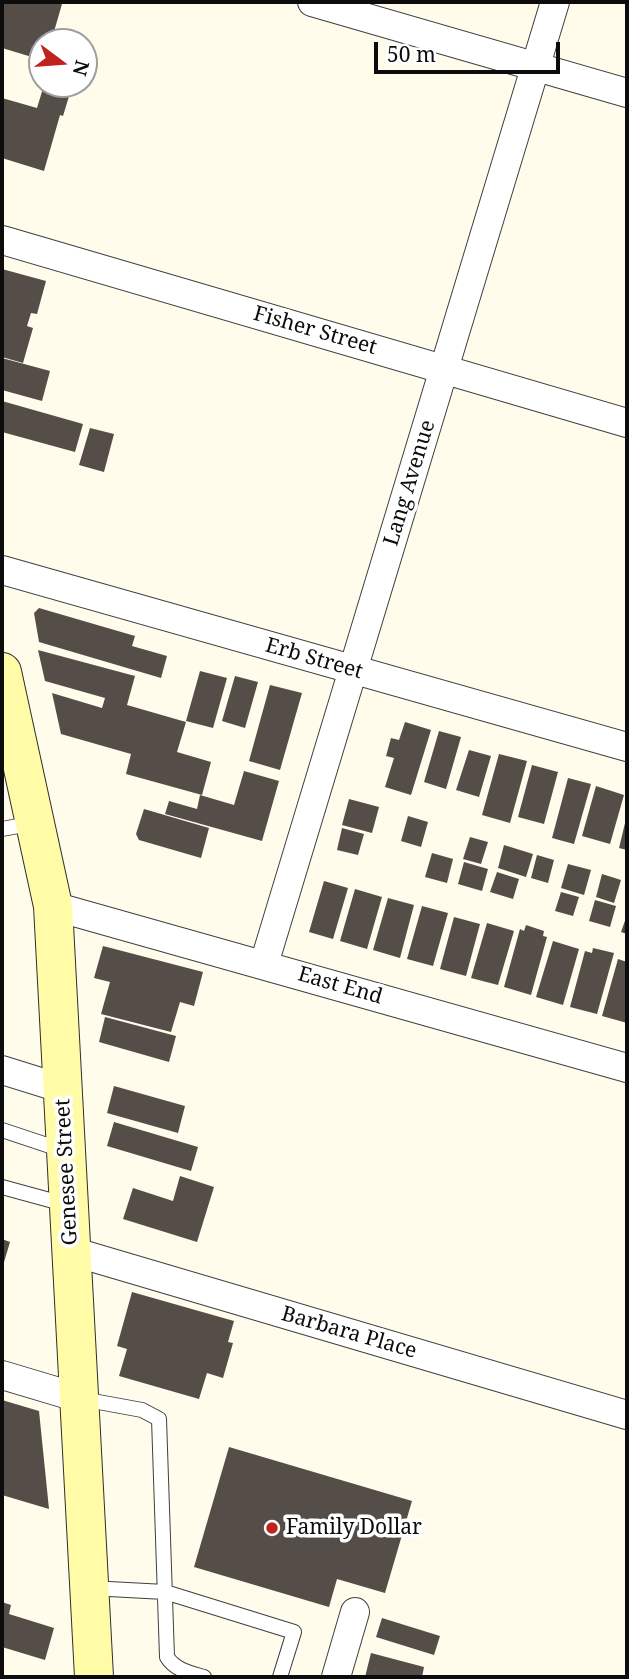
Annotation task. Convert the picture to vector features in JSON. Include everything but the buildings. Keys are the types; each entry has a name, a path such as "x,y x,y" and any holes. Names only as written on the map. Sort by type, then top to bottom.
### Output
{"main road":[{"name":"Genesee Street","path":"2,672 19,826 53,906 94,1677"}],"street":[{"path":"312,2 627,93"},
{"name":"Lang Avenue","path":"264,964 555,2"},
{"name":"Fisher Street","path":"2,240 627,423"},
{"name":"Erb Street","path":"2,570 627,747"},
{"name":"East End","path":"53,906 627,1068"},
{"path":"2,1070 63,1089"},
{"name":"Barbara Place","path":"71,1251 627,1415"},
{"path":"2,1375 79,1398"},
{"path":"336,1677 355,1612"}],"lane":[{"path":"2,1130 66,1151"},
{"path":"2,1187 69,1206"},
{"path":"79,1398 142,1410 159,1419 167,1657 182,1671 204,1677"},
{"path":"89,1588 165,1592 294,1632 280,1677"}],"place":[{"name":"Family Dollar","path":"272,1528"}]}
